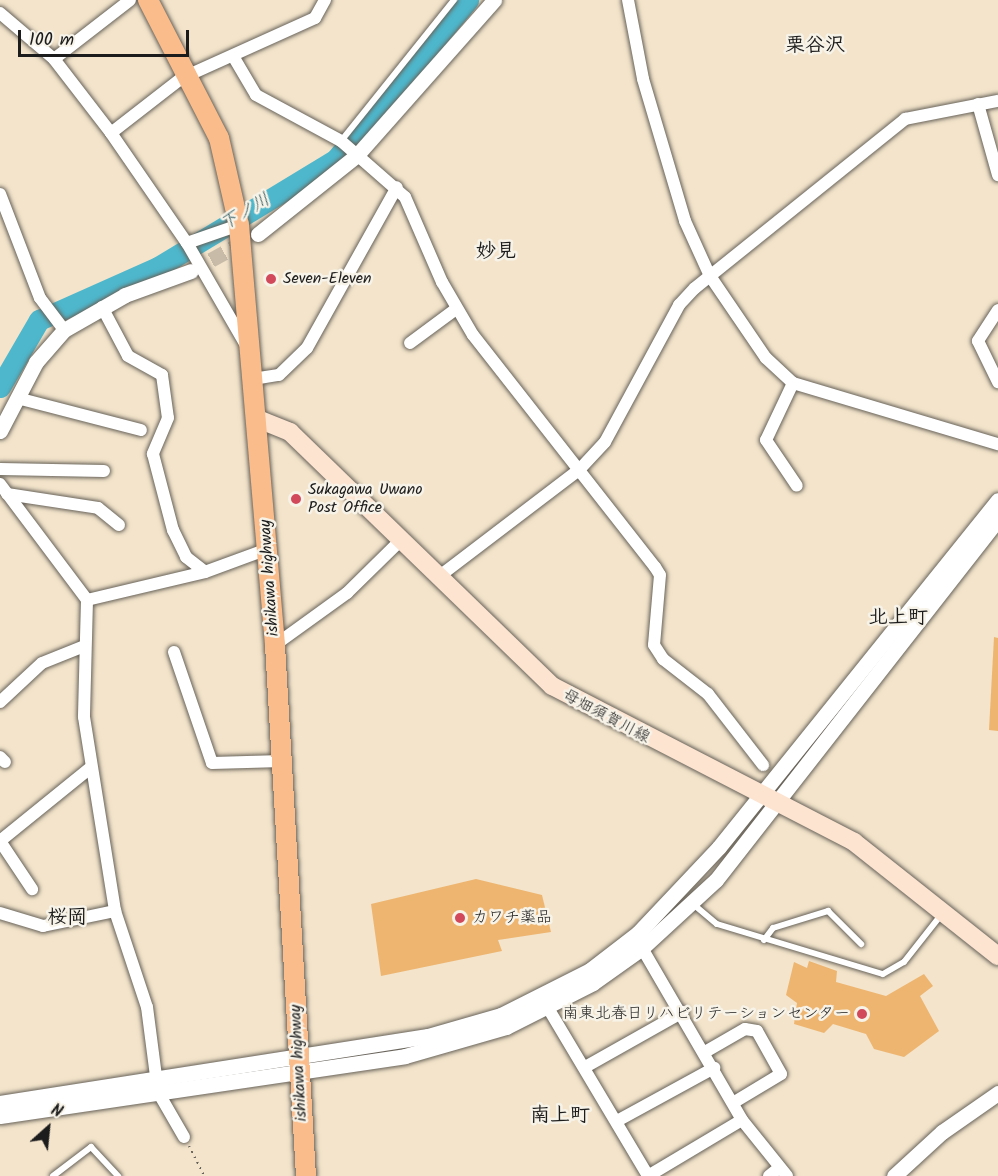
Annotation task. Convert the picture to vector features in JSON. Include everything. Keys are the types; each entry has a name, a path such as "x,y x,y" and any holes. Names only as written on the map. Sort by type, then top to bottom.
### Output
{"main road":[{"name":"ishikawa highway","path":"148,0 190,74 219,138 239,225 249,350 258,419 275,645 306,1176"},
{"name":"母畑須賀川線","path":"258,419 290,432 437,578 573,702 768,797 854,842 945,910 998,956"}],"street":[{"path":"54,59 130,0"},
{"path":"111,133 190,74 315,18 325,0"},
{"path":"258,234 357,154 494,0"},
{"path":"628,0 633,42 664,155 710,276 766,358 793,383 998,444"},
{"path":"0,13 54,59 111,133 187,243 249,350"},
{"path":"232,56 256,95 341,141 397,187 456,309 508,385 579,470 660,575 654,645 663,659 708,694 763,765"},
{"path":"437,578 579,470 604,442 679,305 710,276 905,119 998,101"},
{"path":"978,104 998,175"},
{"path":"253,379 279,375 307,348 397,187"},
{"path":"0,194 40,298 64,330"},
{"path":"187,243 239,225"},
{"path":"0,431 36,362 64,330 102,307 191,270"},
{"path":"102,307 128,356 162,375 168,418 153,454 173,530 186,557 205,572"},
{"path":"410,343 456,309"},
{"path":"998,310 978,341 998,382"},
{"path":"793,383 766,440 797,486"},
{"path":"17,398 141,430"},
{"path":"0,469 104,471"},
{"path":"4,489 98,508 119,525"},
{"path":"4,489 87,600 82,647 90,768 115,910 147,1007 157,1086 184,1137"},
{"path":"0,1103 157,1086 467,1041 548,1008 642,948 693,904 768,797 998,500"},
{"path":"299,1065 437,1034 511,1010 590,970 638,933 813,751 998,519"},
{"path":"275,645 347,593 400,541"},
{"path":"87,600 205,572 268,549"},
{"path":"0,702 42,663 82,647"},
{"path":"174,652 212,763 282,761"},
{"path":"32,889 0,841 90,768"},
{"path":"0,913 43,926 115,910"},
{"path":"642,948 683,1012 742,1120 778,1173"},
{"path":"548,1008 587,1066 648,1176 742,1120"},
{"path":"587,1066 683,1012"},
{"path":"705,1052 745,1029 757,1031 781,1074 733,1103"},
{"path":"617,1121 714,1068"},
{"path":"0,1116 157,1086"},
{"path":"894,1176 942,1132 998,1093"}],"lane":[{"path":"341,141 454,0"},
{"path":"693,904 717,924 883,974 904,962 945,910"},
{"path":"765,940 773,928 828,911 861,944"},
{"path":"54,1176 91,1147 118,1176"}],"path":[{"path":"184,1137 204,1176"}],"building":[{"path":"994,637 998,638 998,731 989,730"},
{"name":"カワチ薬品","path":"476,879 542,895 551,932 498,940 502,951 381,976 371,904"},
{"name":"南東北春日リハビリテーションセンター","path":"809,961 837,971 836,982 886,996 924,974 933,986 920,996 939,1031 904,1057 874,1049 866,1034 833,1024 824,1033 794,1024 797,1003 786,995 794,962 807,968"}],"waterway":[{"name":"下ノ川","path":"0,387 39,320 158,267 336,159 468,0"}],"tunnel":[{"path":"191,271 247,240"}],"place":[{"name":"Seven-Eleven","path":"271,279"},
{"name":"Sukagawa Uwano Post Office","path":"296,499"},
{"name":"カワチ薬品","path":"460,918"},
{"name":"南東北春日リハビリテーションセンター","path":"862,1014"}],"district":[{"name":"栗谷沢","path":"815,46"},
{"name":"妙見","path":"496,252"},
{"name":"北上町","path":"898,618"},
{"name":"桜岡","path":"67,918"},
{"name":"南上町","path":"560,1116"}]}
